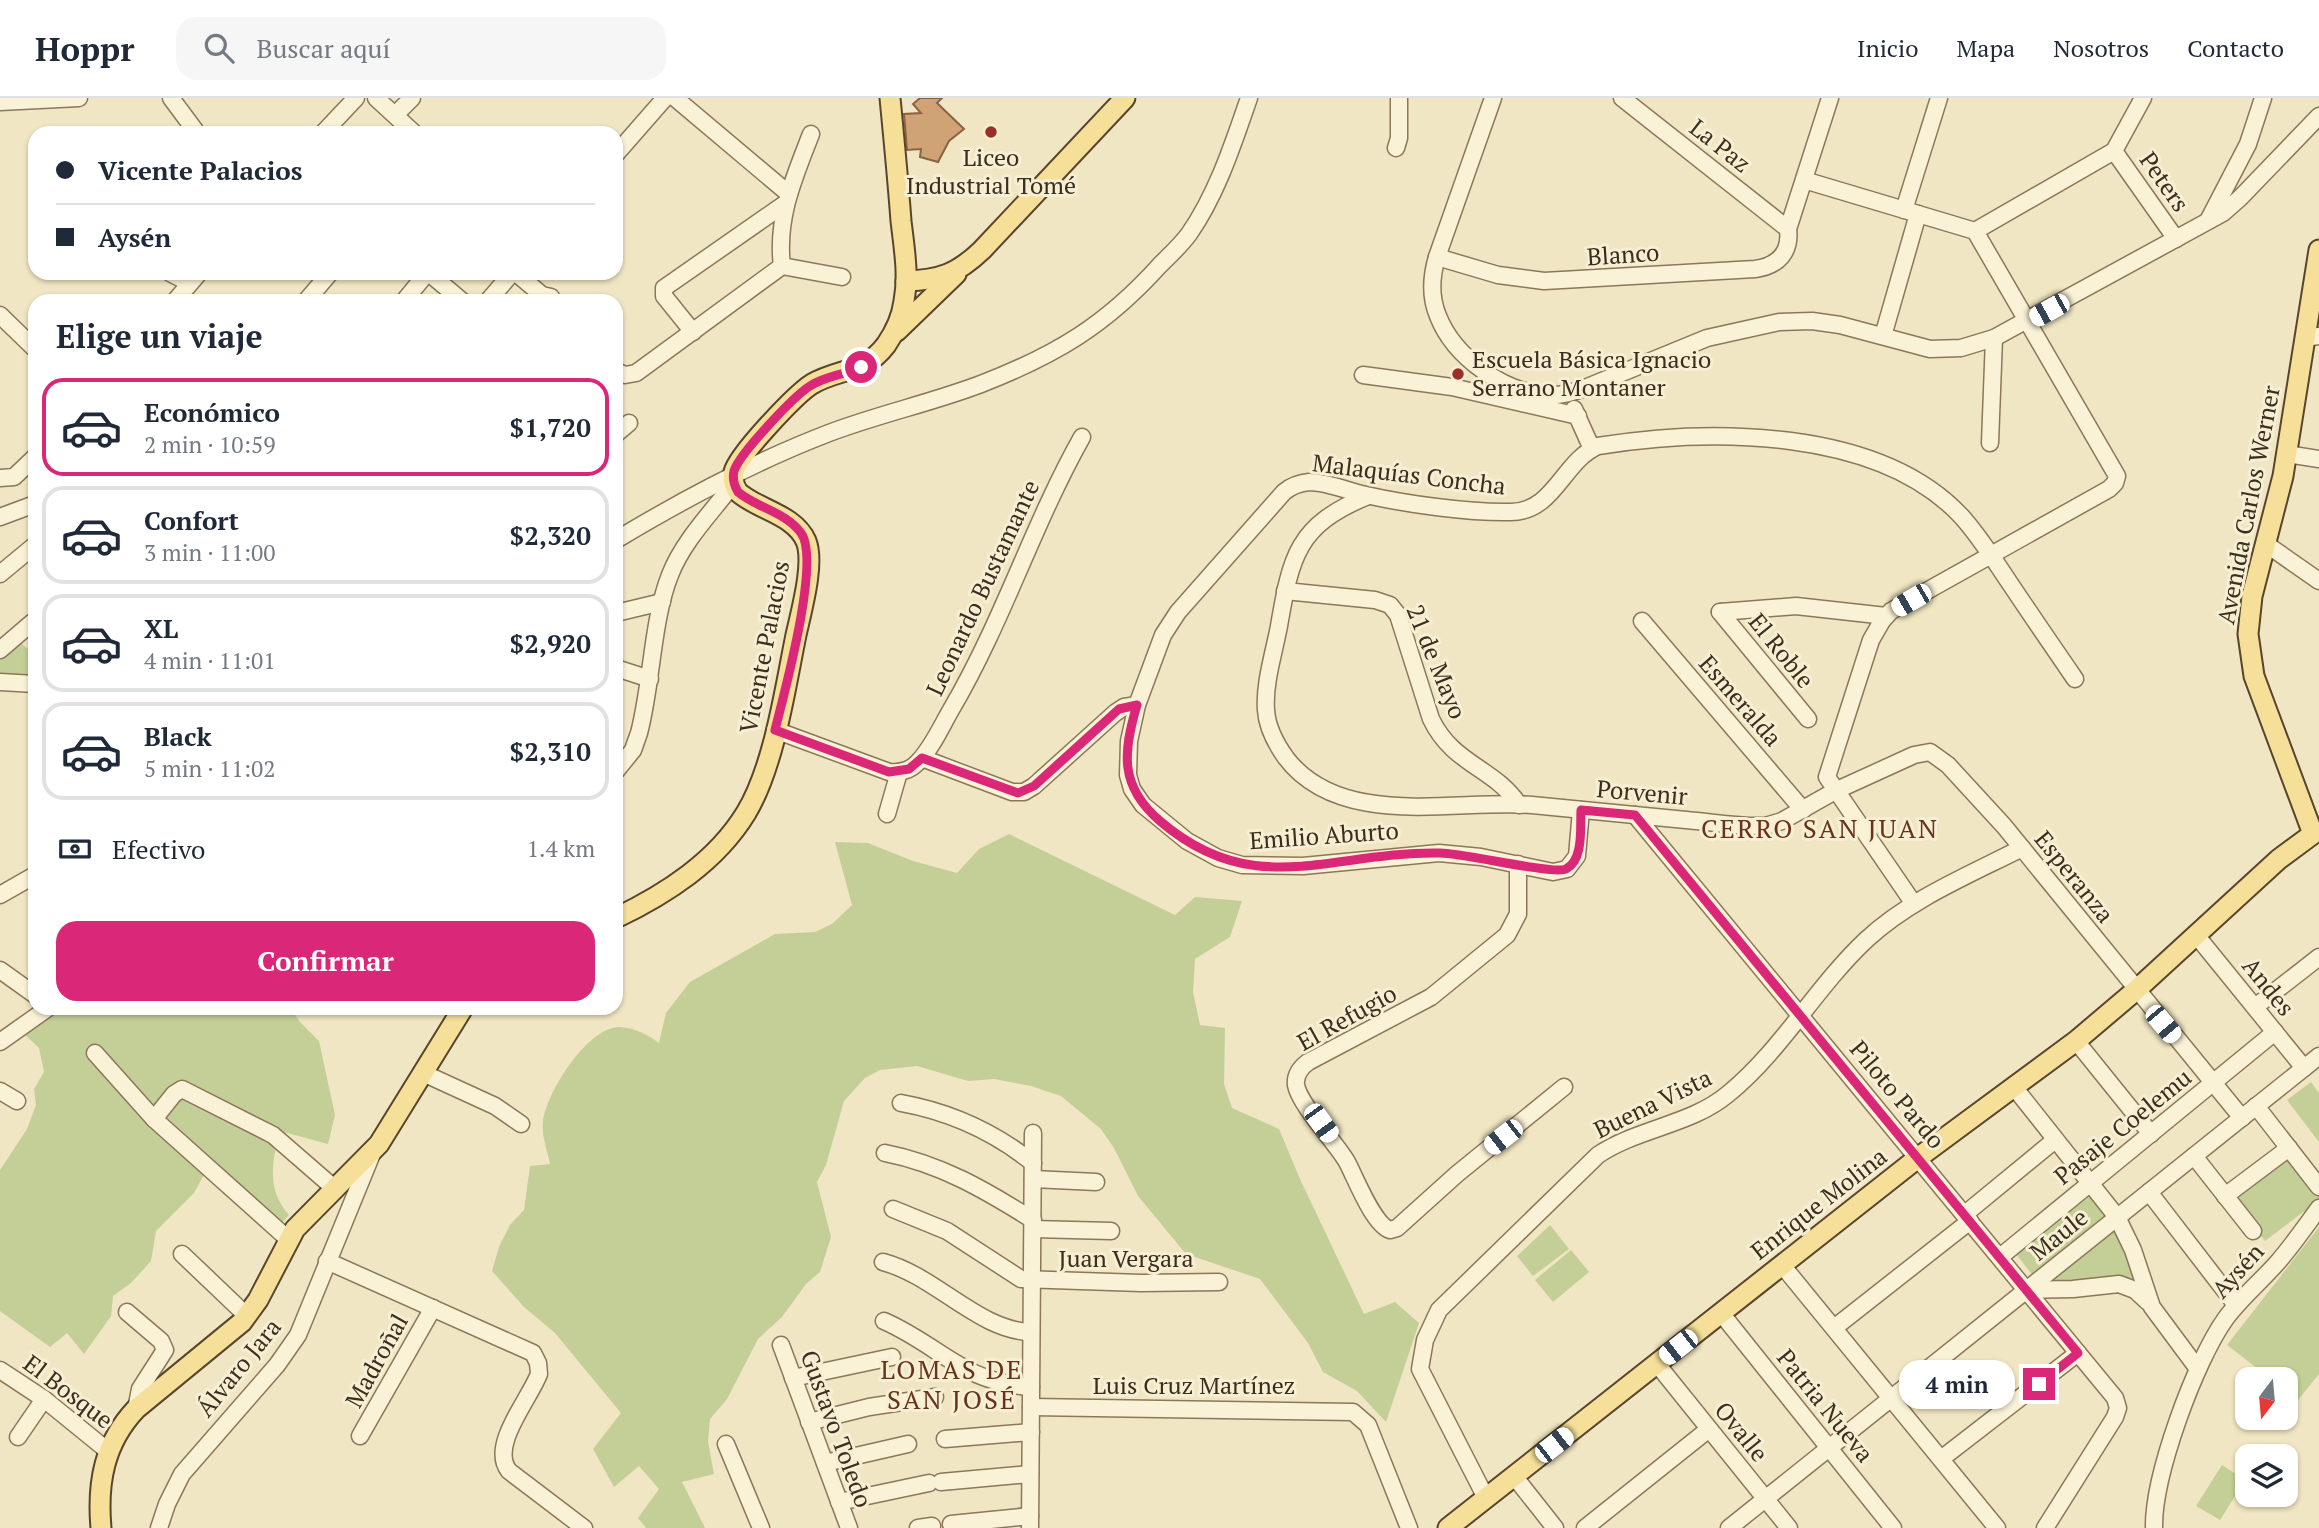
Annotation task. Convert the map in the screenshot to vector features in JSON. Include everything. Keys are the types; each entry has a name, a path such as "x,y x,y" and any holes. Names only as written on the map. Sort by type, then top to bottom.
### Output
{"main road":[{"path":"890,98 906,281 903,309 891,337"},
{"path":"733,480 736,467 745,454 803,390 826,378 861,367 878,355 891,337 982,250 1125,98"},
{"name":"Avenida Carlos Werner","path":"2316,838 2250,657 2250,607 2312,337 2319,250"},
{"path":"906,281 938,277 960,270"},
{"name":"Vicente Palacios","path":"623,914 675,886 727,839 756,795 775,730 802,603 807,546 798,529 742,495 733,480"},
{"name":"Enrique Molina","path":"1448,1528 1919,1157 2077,1041 2279,859 2316,838"},
{"path":"100,1528 100,1489 108,1451 122,1424 136,1409 231,1334 247,1316 288,1239 304,1218 373,1152 386,1136 460,1015"}],"street":[{"path":"0,102 79,98"},
{"path":"171,98 192,126"},
{"path":"330,126 356,98"},
{"path":"376,98 407,126"},
{"path":"395,115 412,98"},
{"path":"623,146 665,98"},
{"path":"675,98 787,198"},
{"path":"623,536 685,500 733,480 831,432 952,394 1029,364 1106,319 1139,290 1189,234 1219,178 1248,98"},
{"path":"1396,148 1399,138 1399,98"},
{"name":"La Paz","path":"1622,98 1788,229"},
{"path":"1788,229 1830,98"},
{"path":"1883,336 1939,98"},
{"path":"1975,231 2115,151 2143,98"},
{"path":"2208,222 2248,145 2263,98"},
{"path":"1487,101 1437,257 1432,276 1433,300 1441,323 1472,361 1491,375 1578,416"},
{"path":"1363,375 1546,402 1614,377 1690,344 1746,327 1779,322 1812,321 1924,348 1968,346 1994,338 2028,321 2208,222 2235,204 2319,116"},
{"path":"782,267 780,238 787,198 811,134"},
{"name":"Peters","path":"2115,151 2176,239"},
{"path":"1804,180 1975,231 2116,471 2116,481 2109,489 1886,616 1871,640 1827,770 1828,780 1914,904"},
{"path":"693,332 664,296 664,288 787,198"},
{"name":"Blanco","path":"1437,257 1498,275 1544,281 1755,269 1768,266 1782,257 1788,246 1788,229"},
{"path":"623,374 636,373 782,267 842,277"},
{"path":"181,294 193,280"},
{"path":"312,294 324,280"},
{"path":"410,294 422,280"},
{"path":"437,280 454,294"},
{"path":"494,294 508,280"},
{"path":"523,280 541,294"},
{"path":"539,280 551,294"},
{"path":"0,315 28,342"},
{"path":"1990,443 1994,338"},
{"path":"1568,394 1592,449 1604,445 1734,435 1776,438 1837,450 1885,466 1937,495 1962,517 2076,679"},
{"name":"Leonardo Bustamante","path":"922,758 988,642 1058,483 1082,437"},
{"name":"Malaquías Concha","path":"1137,705 1169,624 1284,492 1299,484 1313,482 1368,496 1490,511 1523,511 1546,498 1592,449"},
{"path":"2287,454 2319,459"},
{"path":"0,478 14,477 28,464"},
{"path":"623,763 637,742 662,602 670,574 680,555 733,480"},
{"name":"Porvenir","path":"1368,496 1332,514 1311,530 1296,554 1285,591 1266,710 1276,742 1297,770 1312,782 1331,792 1383,804 1433,808 1519,804 1765,826 1782,821 1835,791"},
{"path":"0,517 28,507"},
{"path":"2266,544 2319,581"},
{"path":"0,574 28,551"},
{"name":"21 de Mayo","path":"1285,591 1375,600 1392,607 1398,615 1431,719 1440,735 1454,752 1506,789 1519,804"},
{"path":"623,611 662,602"},
{"name":"El Roble","path":"1808,719 1720,612 1796,606 1886,616"},
{"name":"Esmeralda","path":"1642,621 1803,810"},
{"path":"0,650 28,626"},
{"path":"623,669 650,679"},
{"path":"0,682 28,684"},
{"path":"775,730 882,771 899,772 909,769 922,758 1007,791 1024,792 1115,713 1124,707 1137,705"},
{"name":"Emilio Aburto","path":"1137,705 1130,732 1127,768 1136,796 1175,833 1226,861 1250,866 1303,866 1439,853 1481,856 1553,872 1571,866 1577,856 1581,810"},
{"name":"Esperanza","path":"1835,791 1914,755 1930,752 1956,774 2022,848 2135,991 2242,1118"},
{"path":"887,814 899,772"},
{"name":"Piloto Pardo","path":"1635,815 2115,1398 2118,1408 2115,1417 2045,1528"},
{"name":"Buena Vista","path":"1486,1498 1422,1376 1420,1353 1436,1315 1458,1290 1598,1155 1617,1143 1719,1101 1759,1063 1866,941 1914,904 2022,848"},
{"name":"El Refugio","path":"1518,864 1518,914 1507,935 1431,997 1308,1062 1297,1075 1296,1085 1303,1101 1344,1157 1378,1222 1390,1230 1397,1228 1457,1174 1564,1087"},
{"path":"0,895 28,879"},
{"name":"Andes","path":"2196,935 2275,1032 2314,1062"},
{"path":"2255,1007 2319,957"},
{"path":"0,970 28,990"},
{"path":"0,1042 35,1015"},
{"name":"Pasaje Coelemu","path":"2000,1257 2275,1032"},
{"path":"2077,1041 2151,1134"},
{"path":"95,1053 154,1119 288,1239"},
{"name":"Maule","path":"1729,1528 2314,1062"},
{"path":"423,1073 495,1106 522,1124"},
{"path":"2014,1087 2117,1217 2133,1251 2152,1307"},
{"path":"154,1119 182,1088 273,1135 334,1188"},
{"path":"0,1091 17,1101"},
{"path":"901,1103 970,1123 1003,1141 1033,1171 1096,1182"},
{"path":"2256,1106 2319,1187"},
{"path":"951,1524 1030,1522 1034,1133"},
{"path":"1834,1328 1968,1217 2055,1140"},
{"path":"2225,1196 2289,1148"},
{"name":"Álvaro Jara","path":"159,1528 175,1488 191,1461 292,1345 308,1314 327,1261 373,1152"},
{"path":"885,1153 919,1161 963,1178 1033,1225 1111,1231"},
{"path":"2193,1156 2253,1231"},
{"path":"2149,1192 2236,1306"},
{"name":"Aysén","path":"2154,1528 2155,1501 2160,1479 2198,1369 2211,1341 2236,1306 2278,1262 2319,1208"},
{"path":"893,1209 931,1223 1014,1276 1032,1281"},
{"path":"181,1254 247,1316"},
{"name":"Madroñal","path":"327,1261 528,1350 536,1358 539,1374 504,1443 503,1461 509,1471 584,1528"},
{"path":"883,1262 918,1275 997,1324 1016,1331 1031,1332"},
{"path":"1782,1265 1997,1528"},
{"name":"Juan Vergara","path":"1032,1281 1219,1282"},
{"path":"2026,1290 2062,1290 2119,1284 2135,1290 2152,1307 2198,1369"},
{"name":"Madroñal","path":"360,1436 433,1308"},
{"path":"127,1312 161,1341 165,1350 140,1389 136,1409"},
{"name":"Patria Nueva","path":"1721,1313 1893,1528"},
{"path":"884,1321 975,1375 1031,1387"},
{"name":"Gustavo Toledo","path":"781,1345 849,1528"},
{"path":"1941,1459 2078,1353"},
{"path":"793,1378 891,1357"},
{"name":"Ovalle","path":"1657,1364 1789,1528"},
{"name":"El Bosque","path":"0,1370 44,1399 108,1451"},
{"path":"810,1422 869,1407 935,1397"},
{"path":"19,1437 44,1399"},
{"name":"Luis Cruz Martínez","path":"1031,1408 1338,1410 1357,1413 1370,1429 1409,1528"},
{"path":"1585,1528 1709,1429"},
{"path":"945,1439 1031,1432"},
{"path":"726,1444 761,1528"},
{"path":"825,1463 908,1444"},
{"path":"839,1502 935,1482 1030,1474"},
{"path":"1514,1476 1555,1528"}],"green space":[{"path":"18,640 28,649 28,679 0,677 0,655"},
{"path":"1009,834 1175,915 1195,897 1242,901 1230,937 1195,959 1193,992 1200,1025 1225,1028 1224,1084 1232,1108 1279,1129 1364,1314 1395,1302 1419,1323 1386,1422 1357,1391 1323,1372 1308,1343 1260,1279 1186,1254 1138,1196 1114,1148 1101,1129 1061,1096 1031,1086 994,1079 968,1081 917,1066 880,1070 865,1078 844,1101 826,1165 817,1182 831,1237 820,1272 806,1284 782,1317 758,1339 727,1399 710,1419 708,1442 714,1474 682,1482 705,1528 646,1528 638,1518 659,1489 639,1466 614,1487 593,1449 621,1413 555,1333 523,1306 492,1271 499,1247 510,1225 524,1210 530,1166 550,1164 543,1122 560,1079 582,1049 608,1030 620,1027 631,1029 659,1043 666,1013 690,982 775,934 815,932 832,924 852,905 835,842 868,843 913,861 957,873 979,849"},
{"path":"50,1015 295,1015 319,1041 335,1115 328,1144 280,1131 273,1164 274,1185 289,1215 277,1228 207,1169 194,1193 156,1231 151,1261 131,1283 113,1296 111,1316 84,1354 67,1333 50,1347 0,1311 0,1170 27,1129 36,1105 34,1089 44,1072 39,1048 24,1034"},
{"path":"2311,1082 2319,1093 2319,1142 2287,1100"},
{"path":"2289,1155 2319,1196 2319,1200 2265,1241 2231,1198"},
{"path":"2090,1189 2112,1219 2034,1277 2013,1250"},
{"path":"1550,1225 1569,1249 1533,1276 1517,1256"},
{"path":"2319,1227 2319,1374 2298,1400 2298,1367 2255,1367 2227,1345"},
{"path":"2115,1230 2140,1284 2046,1285"},
{"path":"1571,1250 1589,1272 1553,1302 1535,1280"},
{"path":"2222,1465 2235,1473 2235,1496 2220,1520 2196,1506"}],"building":[{"name":"Liceo Industrial Tomé","path":"920,98 942,98 937,103 964,129 949,141 938,162 920,157 921,149 907,150 904,114 921,113 913,104"}],"place":[{"name":"Liceo Industrial Tomé","path":"991,132"},
{"name":"Escuela Básica Ignacio Serrano Montaner","path":"1458,374"}],"district":[{"name":"CERRO SAN JUAN","path":"1820,829"},
{"name":"LOMAS DE SAN JOSÉ","path":"952,1385"}],"route":[{"path":"861,367 826,378 803,390 752,445 734,472 733,478 738,492 798,529 808,552 791,663 775,730 882,771 903,772 922,758 1018,793 1034,786 1119,709 1137,705 1130,732 1127,768 1129,782 1136,796 1163,824 1187,841 1226,861 1250,866 1303,866 1393,855 1450,853 1481,856 1558,872 1571,866 1577,856 1581,810 1635,815 2078,1353 2039,1384"}]}
